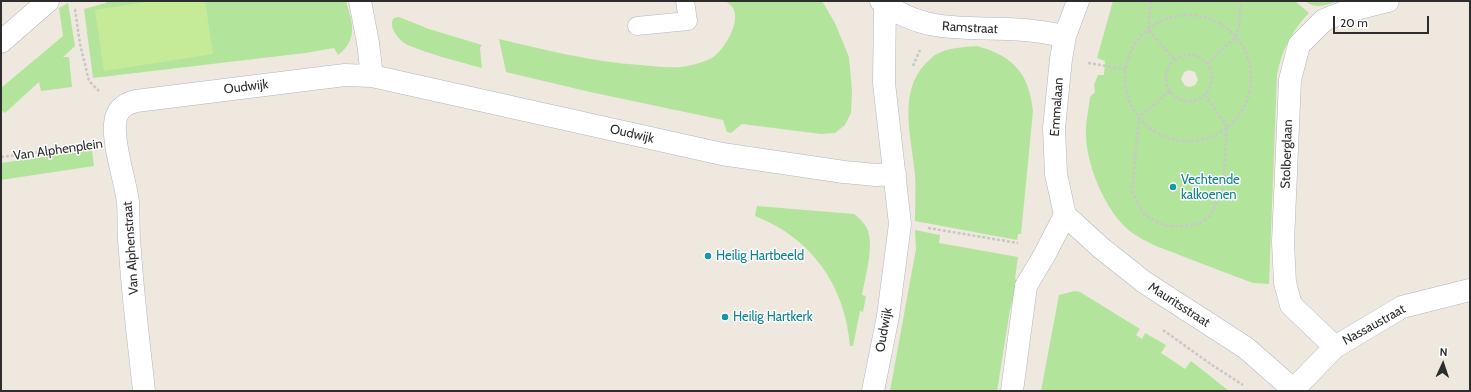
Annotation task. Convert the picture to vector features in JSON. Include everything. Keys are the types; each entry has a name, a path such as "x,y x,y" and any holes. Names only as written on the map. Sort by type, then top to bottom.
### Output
{"street":[{"path":"1,42 48,1"},
{"path":"360,1 368,43 372,76"},
{"name":"Emmalaan","path":"1065,215 1056,174 1054,128 1061,59 1065,36 1078,1"},
{"name":"Stolberglaan","path":"1336,347 1291,305 1285,284 1284,242 1290,80 1299,45 1324,20 1388,1"},
{"name":"Oudwijk","path":"873,391 888,316 900,224 884,83 883,3"},
{"name":"Ramstraat","path":"883,3 911,19 934,26 1026,30 1065,36"},
{"name":"Oudwijk","path":"121,107 126,104 143,100 345,75 372,76 722,154 844,172 876,175 895,174"},
{"name":"Van Alphenstraat","path":"121,107 115,123 116,142 126,185 129,250 144,391"},
{"path":"1012,391 1026,286 1046,254 1065,215"},
{"name":"Mauritsstraat","path":"1065,215 1100,247 1144,282 1246,348 1293,390"},
{"name":"Nassaustraat","path":"1293,390 1336,347 1402,307 1470,290"}],"lane":[{"path":"637,26 688,21 685,1"}],"path":[{"path":"1151,1 1148,29 1175,60"},
{"path":"1207,64 1236,37 1239,26 1241,1"},
{"path":"74,8 80,44 89,81 98,90 121,107"},
{"path":"1186,14 1213,20 1226,27 1236,37 1245,51 1250,66 1251,84 1247,100 1239,115 1216,134 1202,139 1174,139 1161,135 1149,127 1139,117 1132,106 1127,94 1125,82 1125,69 1132,47 1148,29 1172,16 1186,14"},
{"path":"1186,55 1192,55 1203,60 1207,64 1211,78 1210,86 1204,94 1194,100 1187,101 1174,96 1167,85 1167,71 1170,64 1175,60 1186,55"},
{"path":"1061,59 1125,69"},
{"path":"1170,91 1139,117 1132,192 1143,213 1157,222 1167,226 1188,226 1200,223 1210,216 1223,187 1227,126 1204,94"},
{"name":"Van Alphenplein","path":"1,157 116,142"},
{"path":"900,224 1034,246 1046,254"}],"green space":[{"path":"106,1 346,1 352,23 352,30 349,43 338,55 334,48 305,53 93,78 84,9 106,3"},
{"path":"153,1 205,1 213,54 104,71 95,10"},
{"path":"724,1 822,1 835,23 849,57 852,91 851,113 845,125 835,133 821,134 742,124 731,133 727,132 723,120 590,92 506,72 499,39 569,55 604,61 660,67 688,66 700,63 712,58 718,53 733,30 735,12 731,6"},
{"path":"1113,1 1295,1 1309,13 1292,34 1281,58 1277,75 1269,284 1253,283 1153,245 1137,236 1117,218 1101,192 1090,163 1087,149 1086,126 1090,97 1095,92 1094,85 1098,75 1104,75 1105,61 1097,58","holes":["1189,70 1195,72 1198,80 1195,85 1190,87 1185,86 1181,79 1184,72"]},
{"path":"1305,1 1338,1 1317,6 1309,4"},
{"path":"68,3 75,46 63,57 69,57 72,87 41,91 39,82 5,113 1,110 1,88 63,36 59,8"},
{"path":"399,17 429,29 482,45 480,48 482,68 435,55 408,45 398,37 393,29 392,21 394,18"},
{"path":"977,46 1000,55 1017,68 1028,86 1031,98 1033,111 1021,234 1018,234 1017,240 915,221 915,175 908,116 912,88 917,75 926,63 935,55 950,49"},
{"path":"92,150 94,166 1,180 1,163"},
{"path":"757,206 854,214 865,226 870,238 870,254 862,295 866,296 863,312 860,311 853,346 850,346 847,324 841,303 833,284 822,267 809,251 793,237 775,225 755,216"},
{"path":"915,230 940,235 939,243 1018,257 1015,279 1018,281 1010,310 997,391 890,391 916,249"},
{"path":"1075,291 1080,292 1140,329 1136,335 1142,339 1145,333 1166,345 1161,353 1185,369 1191,361 1229,391 1041,391 1059,295"}],"place":[{"name":"Vechtende kalkoenen","path":"1173,187"},
{"name":"Heilig Hartbeeld","path":"708,256"},
{"name":"Heilig Hartkerk","path":"725,317"}]}
